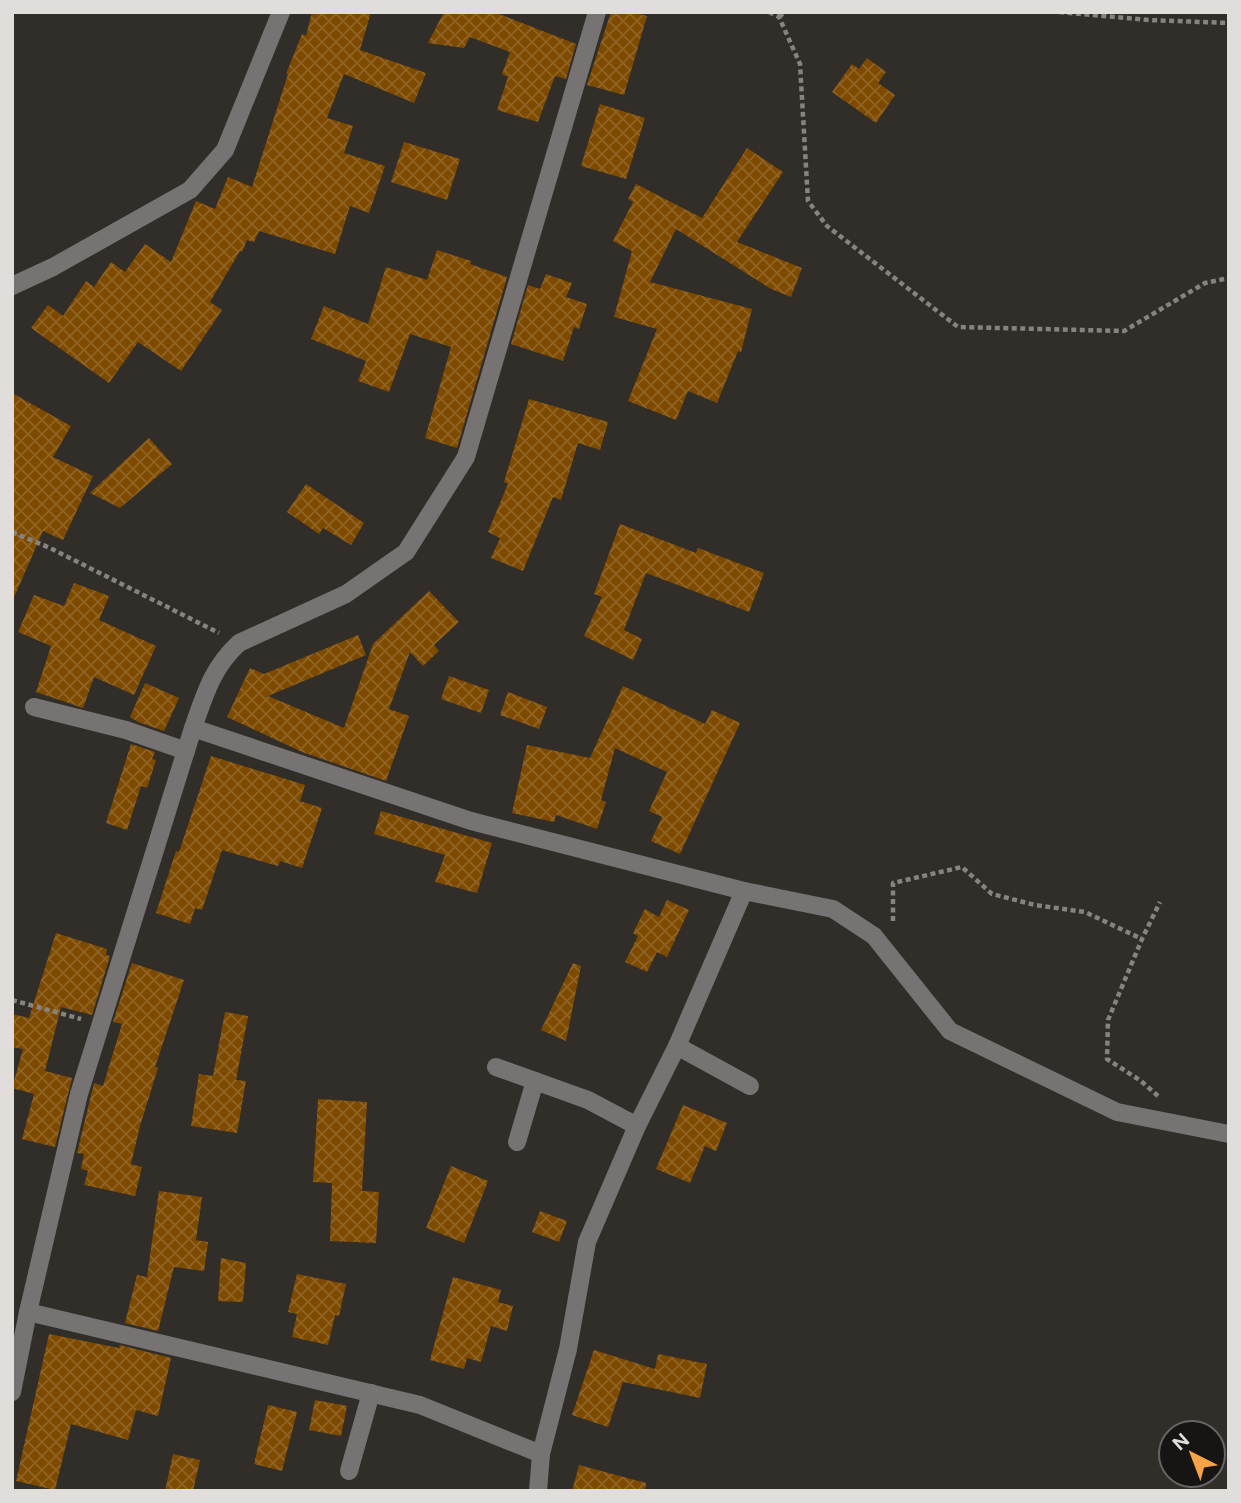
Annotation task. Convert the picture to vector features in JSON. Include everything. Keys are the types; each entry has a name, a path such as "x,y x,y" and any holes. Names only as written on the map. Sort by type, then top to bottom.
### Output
{"street":[{"path":"12,286 53,267 190,190 225,150 281,12"},
{"path":"12,1392 79,1094 212,674 239,643 346,594 406,552 466,457 597,12"},
{"path":"34,707 126,730 186,751"},
{"path":"193,728 471,821 744,891 833,909 874,936 950,1031 1117,1112 1229,1134"},
{"path":"538,1491 541,1454 568,1349 587,1242 637,1126 677,1046 744,891"},
{"path":"677,1046 751,1086"},
{"path":"496,1067 588,1100 637,1126"},
{"path":"517,1142 535,1081"},
{"path":"28,1312 420,1405 541,1454"},
{"path":"349,1471 370,1393"}],"path":[{"path":"769,12 779,17 800,64 808,201 827,226 958,327 1124,331 1205,283 1229,278"},
{"path":"779,17 785,12"},
{"path":"1059,12 1148,20 1229,23"},
{"path":"12,532 50,548 239,643"},
{"path":"893,922 893,883 962,867 992,894 1035,905 1084,912 1142,939"},
{"path":"1160,902 1108,1020 1107,1059 1141,1080 1160,1099"},
{"path":"12,1000 102,1025"}],"building":[{"path":"312,12 371,12 360,50 426,73 414,103 344,74 327,118 353,126 344,153 385,166 369,213 350,206 335,254 259,231 254,242 247,240 210,302 222,310 181,371 138,342 109,383 31,328 48,305 63,316 86,281 94,287 111,262 125,272 145,244 171,262 196,201 215,209 228,177 252,187 286,74 302,34 306,36"},
{"path":"444,12 494,12 576,44 566,79 555,76 538,122 497,110 508,77 502,74 510,52 470,37 464,48 428,43"},
{"path":"611,12 632,12 647,16 624,95 587,85"},
{"path":"867,58 886,72 878,83 895,95 876,123 832,92 852,64 859,69"},
{"path":"600,104 645,118 626,179 581,166"},
{"path":"404,142 460,159 447,200 391,182"},
{"path":"747,148 783,172 737,242 802,268 791,297 771,289 676,229 650,282 752,309 741,352 738,351 717,403 688,391 676,420 628,401 657,329 614,317 632,251 613,241 633,202 628,199 636,184 702,218"},
{"path":"437,250 507,277 457,448 425,438 451,347 410,334 389,392 358,381 366,361 311,339 324,306 368,324 386,267 427,280"},
{"path":"546,274 572,283 566,297 587,304 579,329 574,327 563,361 511,344 528,285 540,289"},
{"path":"12,393 71,426 53,457 93,476 63,540 43,531 12,602"},
{"path":"529,399 608,422 600,450 578,443 561,500 553,497 523,571 491,558 500,538 488,532 508,484 504,482"},
{"path":"149,438 172,464 120,508 90,493"},
{"path":"306,484 364,523 351,545 323,528 319,534 287,512"},
{"path":"620,524 696,553 698,548 764,573 749,612 646,573 624,630 642,639 633,660 584,636 602,597 594,594"},
{"path":"74,583 109,596 99,620 156,646 134,695 94,677 83,708 36,692 51,646 18,632 34,595 64,606"},
{"path":"429,591 459,622 434,645 439,651 423,666 410,652 389,709 409,716 386,781 302,752 227,717 250,668 264,674 358,635 366,655 268,696 344,728 373,644"},
{"path":"449,676 489,690 481,713 441,699"},
{"path":"145,683 179,698 164,731 130,717"},
{"path":"623,686 705,724 712,710 740,723 680,854 651,841 662,817 649,811 667,772 615,748 601,800 606,802 597,829 556,815 554,822 512,813 527,745 590,758"},
{"path":"508,692 547,707 539,729 500,715"},
{"path":"131,744 155,752 152,759 156,760 147,788 141,786 127,830 106,823"},
{"path":"211,756 305,785 300,801 322,808 302,868 280,861 278,866 222,850 202,910 195,908 190,924 156,913"},
{"path":"381,811 492,843 477,893 435,882 445,855 374,834"},
{"path":"667,900 689,910 667,957 657,952 647,972 625,962 638,936 633,933 645,909 659,917"},
{"path":"56,933 107,949 106,955 110,956 92,1015 61,1007 45,1071 72,1078 55,1147 22,1139 34,1094 12,1088 23,1049 12,1047 12,1014 29,1018"},
{"path":"132,963 184,980 155,1067 158,1068 131,1164 142,1167 135,1196 84,1185 88,1171 81,1169 84,1154 77,1153 94,1083 103,1086 122,1024 113,1022"},
{"path":"573,963 581,966 566,1041 541,1030"},
{"path":"225,1012 248,1016 236,1080 246,1081 237,1133 191,1126 199,1074 213,1076"},
{"path":"318,1099 367,1102 362,1191 379,1192 376,1243 330,1241 332,1183 313,1182"},
{"path":"683,1105 727,1123 716,1151 705,1146 690,1183 656,1169"},
{"path":"451,1166 488,1181 464,1243 426,1228"},
{"path":"159,1191 202,1197 196,1240 208,1242 204,1271 174,1267 158,1331 125,1323 137,1275 147,1277"},
{"path":"540,1211 567,1221 559,1242 532,1232"},
{"path":"221,1258 246,1263 243,1302 218,1301"},
{"path":"297,1274 346,1284 339,1316 335,1315 328,1345 292,1337 297,1314 288,1312"},
{"path":"453,1277 501,1290 498,1302 513,1306 507,1331 491,1326 481,1362 467,1358 464,1369 430,1360"},
{"path":"49,1334 119,1348 120,1345 171,1358 158,1416 136,1410 128,1440 71,1424 55,1490 16,1481"},
{"path":"594,1350 655,1369 658,1354 707,1364 700,1398 623,1382 608,1427 572,1415"},
{"path":"315,1400 347,1406 341,1436 309,1430"},
{"path":"268,1405 297,1412 282,1471 254,1464"},
{"path":"173,1454 200,1460 193,1491 165,1491"},
{"path":"579,1465 646,1483 645,1491 572,1491"}]}
